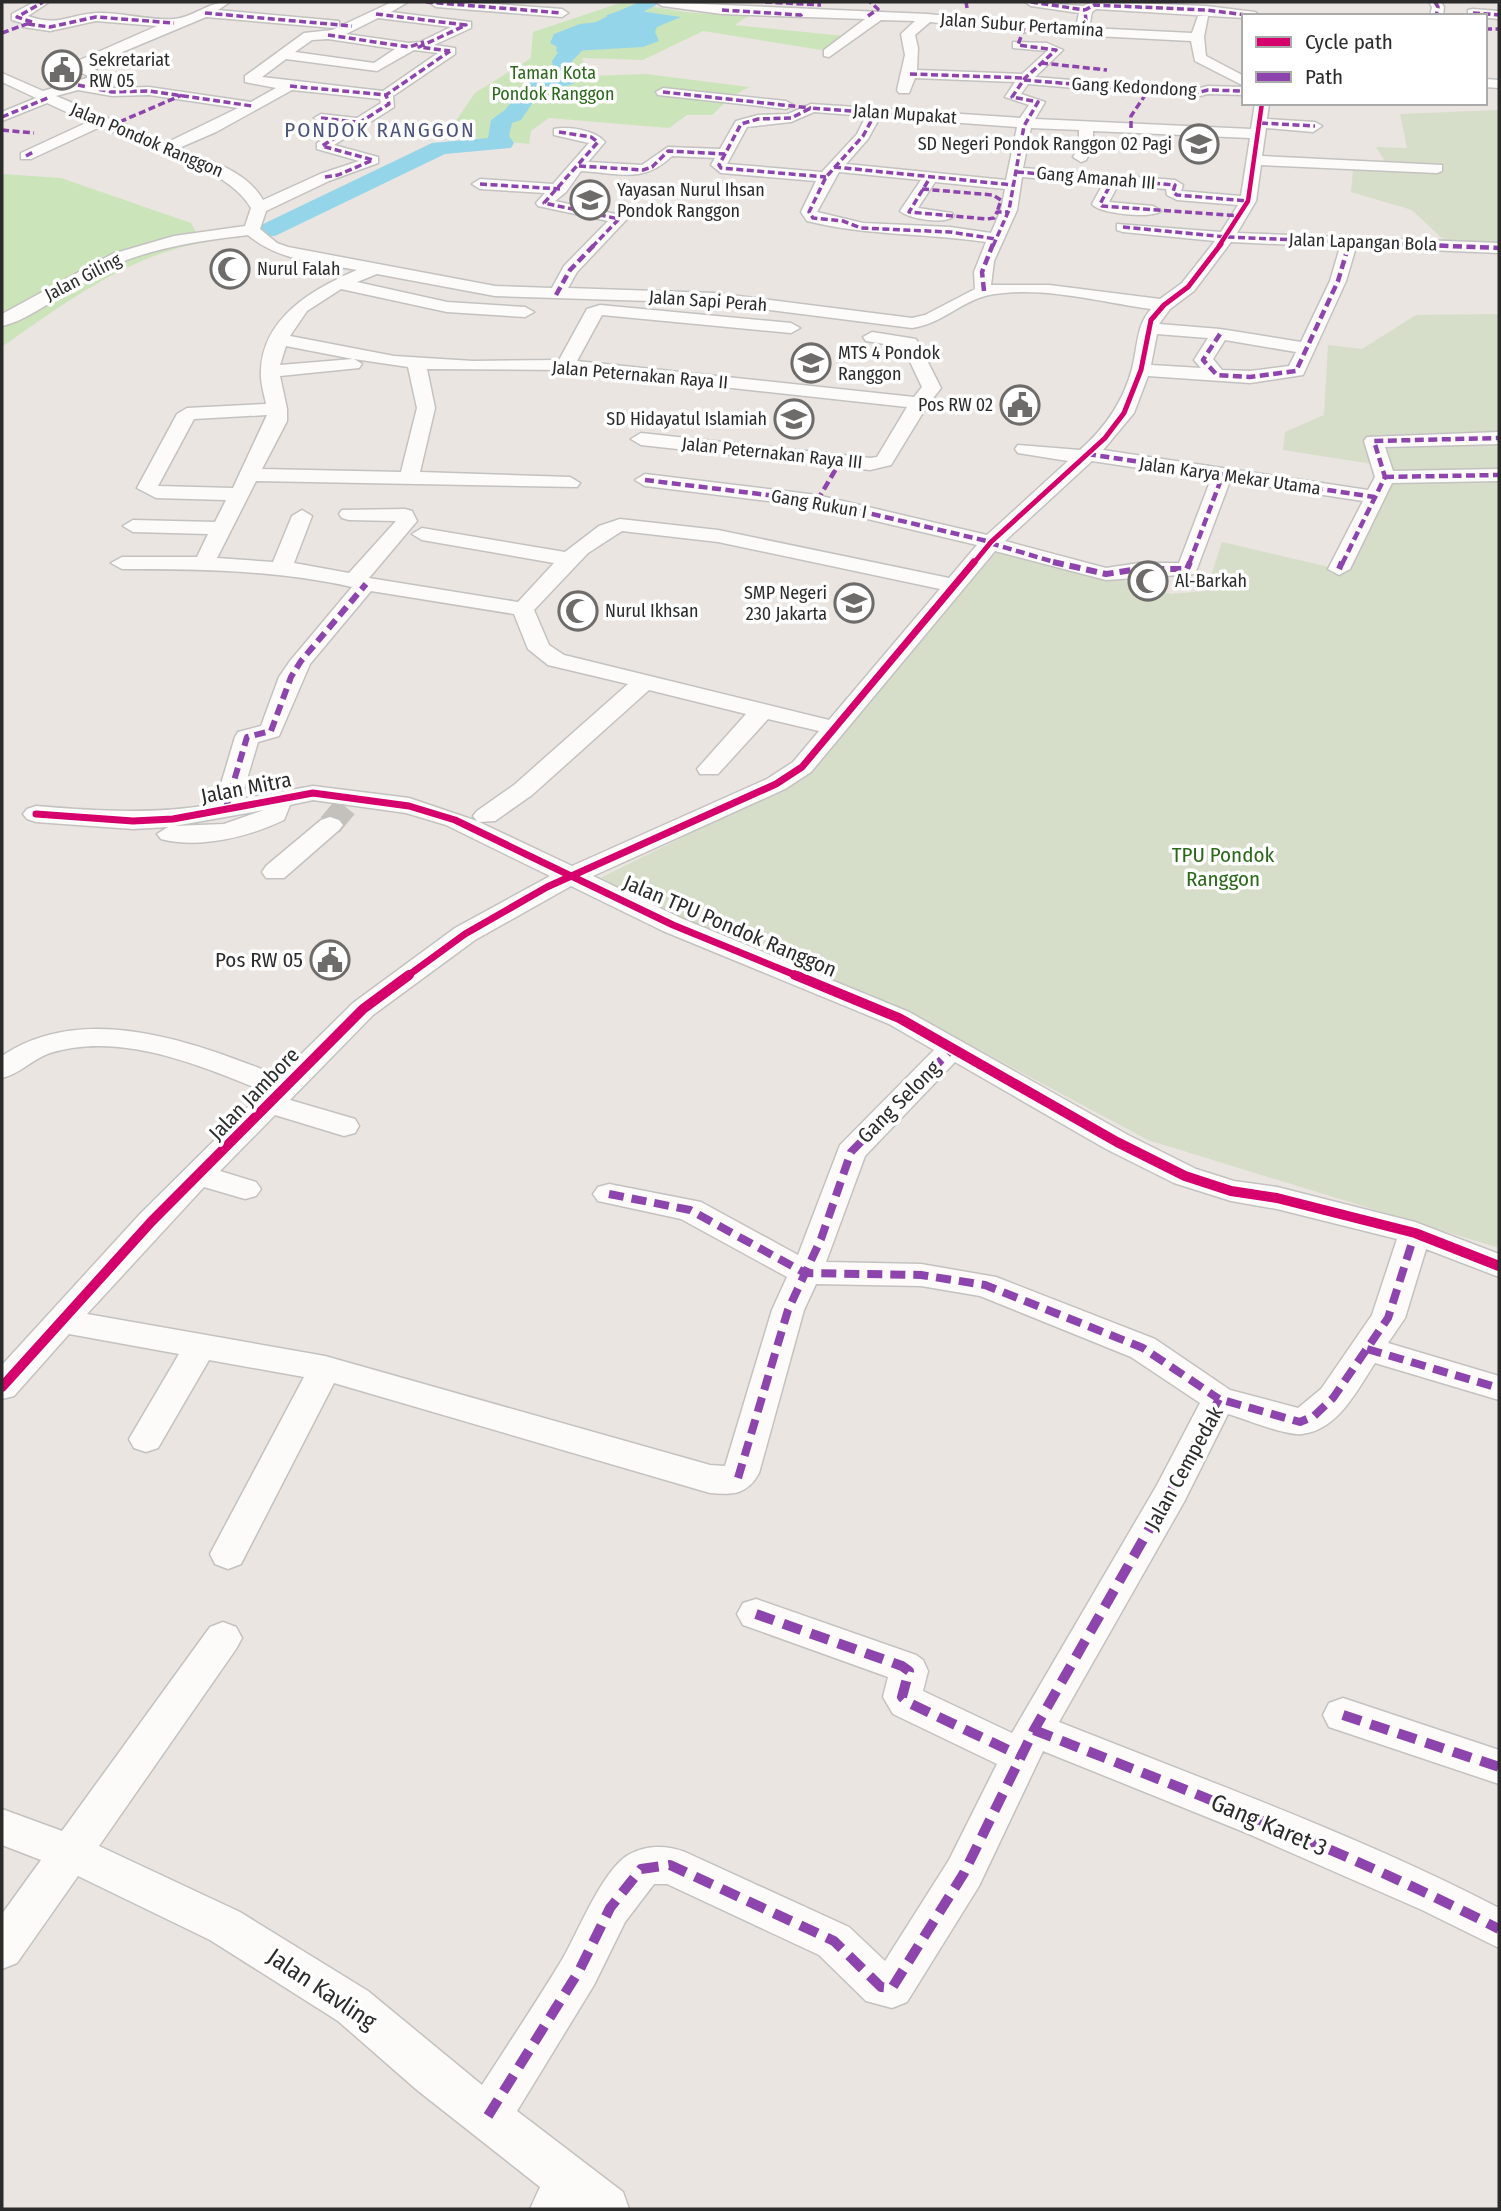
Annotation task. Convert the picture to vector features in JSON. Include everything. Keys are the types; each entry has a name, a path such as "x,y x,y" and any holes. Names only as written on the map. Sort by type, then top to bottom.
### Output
{"street":[{"path":"2,33 32,22 17,17 43,2"},
{"path":"2,117 47,96 103,78 78,66 174,23 205,13 224,2"},
{"path":"328,35 402,2"},
{"path":"425,2 562,13"},
{"path":"662,2 801,15 816,8"},
{"path":"765,2 816,8"},
{"path":"1031,2 1085,10 1094,5 1207,6 1245,14"},
{"path":"1207,6 1198,37 1200,58 1240,77"},
{"name":"Jalan Subur Pertamina","path":"816,8 871,11 1024,28 1198,37"},
{"path":"1081,31 1086,21 1085,10"},
{"path":"829,53 871,11"},
{"path":"205,13 352,26"},
{"path":"1473,13 1486,14"},
{"path":"252,230 259,208 325,177 338,175 373,160 322,146 356,122 393,102 450,51 419,47 466,25 376,14"},
{"path":"28,24 50,27 96,17 174,23"},
{"path":"895,114 910,74 913,45 908,34 927,18"},
{"path":"984,291 981,274 996,239 1015,178 1023,123 1038,102 1012,97 1025,79 1056,51 1047,47 1018,45 1024,28"},
{"path":"283,55 377,67 406,48 446,32"},
{"path":"393,102 250,79 310,35 328,35 406,48"},
{"path":"332,60 357,44"},
{"path":"1041,63 1107,70"},
{"name":"Gang Kedondong","path":"910,74 1025,79 1192,94 1208,90 1242,90"},
{"name":"Jalan Pondok Ranggon","path":"2,77 9,84 47,96 105,124 195,159 240,181 259,208"},
{"path":"78,85 112,92 124,90 183,95 204,101 252,106"},
{"path":"165,149 290,86"},
{"path":"1131,128 1131,116 1147,91"},
{"path":"663,92 811,108"},
{"path":"26,156 183,95"},
{"path":"975,120 976,101"},
{"path":"1164,305 1188,287 1241,216 1248,201 1256,160 1262,105"},
{"name":"Jalan Mupakat","path":"725,153 741,124 755,120 796,118 811,108 1131,128 1318,128"},
{"path":"876,113 863,136 830,172 809,212 813,218 843,221 861,228 950,232 996,239"},
{"path":"321,118 356,122"},
{"path":"1081,157 1086,148 1086,126"},
{"path":"2,131 34,133"},
{"path":"556,295 570,270 618,219 544,203 560,189 598,142 591,136 559,132"},
{"path":"579,166 643,170 652,167 668,151 725,153"},
{"name":"Gang Amanah III","path":"725,153 719,165 721,168 1015,178 1114,178 1175,185 1173,192 1177,195 1248,201"},
{"path":"1256,160 1437,169"},
{"path":"1114,178 1100,204 1102,206 1241,216"},
{"path":"480,184 560,189"},
{"path":"925,185 993,195 1001,200 1003,212 995,218 987,219 909,212 908,209 925,185"},
{"name":"Jalan Lapangan Bola","path":"1123,227 1226,237 1499,248"},
{"name":"Jalan Sapi Perah","path":"252,230 275,248 456,286 556,295 714,298 912,323 926,321 969,296 984,291 1033,290 1164,305"},
{"name":"Jalan Giling","path":"2,321 100,265 131,253 177,242 252,230"},
{"path":"1141,370 1250,377 1296,371 1338,281 1349,243"},
{"path":"204,563 277,421 278,409 270,371 279,339 291,314 340,284 374,269"},
{"path":"340,284 447,307 525,312"},
{"name":"Jalan TPU Pondok Ranggon","path":"573,876 790,777 990,543 1085,456 1124,413 1141,370 1147,328 1164,305"},
{"path":"565,365 593,313 600,310 807,330"},
{"path":"848,334 902,341 912,323"},
{"path":"1147,328 1220,334 1307,348"},
{"path":"1217,375 1203,360 1220,334"},
{"name":"Jalan Peternakan Raya II","path":"279,339 394,360 473,366 565,365 919,403"},
{"name":"Jalan Peternakan Raya III","path":"640,439 840,462 870,464 884,461 919,403 932,388 910,343 902,341"},
{"path":"270,371 394,360"},
{"path":"409,478 426,408 416,362"},
{"path":"240,494 156,492 147,488 187,414 278,409"},
{"path":"1339,569 1385,477 1374,440 1499,438"},
{"name":"Jalan Karya Mekar Utama","path":"1025,449 1374,497"},
{"path":"817,501 840,462"},
{"path":"247,475 569,484"},
{"path":"1385,477 1499,475"},
{"name":"Gang Rukun I","path":"645,480 817,501 1106,574 1139,569 1187,569 1222,477"},
{"path":"225,811 247,737 271,731 291,677 301,661 407,522 405,515 395,513 349,514"},
{"path":"281,568 302,516"},
{"path":"523,609 570,559 606,529 620,525 698,533 956,586"},
{"path":"133,526 220,528"},
{"path":"422,534 570,559"},
{"path":"122,563 204,563 281,568 523,609"},
{"path":"523,609 539,649 545,656 643,683 834,728"},
{"path":"486,816 523,790 643,683"},
{"path":"709,769 761,712"},
{"name":"Jalan Mitra","path":"279,801 275,816 257,825 206,835 38,822 173,819 313,793 409,806 455,820 573,876"},
{"path":"275,872 330,825"},
{"name":"Jalan TPU Pondok Ranggon","path":"573,876 673,925 899,1018 1117,1142 1185,1176 1231,1191 1277,1199 1415,1233 1499,1266"},
{"name":"Jalan Jambore","path":"2,1387 150,1222 200,1176 275,1095 363,1009 466,934 573,876"},
{"path":"2,1069 23,1054 53,1043 81,1038 119,1040 233,1068 275,1095 344,1126"},
{"name":"Gang Selong","path":"325,1368 490,1413 671,1469 732,1481 741,1473 788,1310 821,1239 851,1152 954,1047"},
{"path":"200,1176 245,1189"},
{"path":"609,1194 690,1210 806,1273 921,1275 985,1284 1143,1349 1174,1366 1219,1399"},
{"name":"Jalan Cempedak","path":"488,2116 579,1971 610,1908 641,1869 670,1865 834,1941 881,1987 892,1988 964,1873 1027,1743 1177,1482 1219,1399 1265,1411 1285,1421 1308,1420 1333,1398 1388,1318 1415,1233"},
{"path":"60,1321 325,1368 228,1554"},
{"path":"146,1439 201,1345"},
{"path":"1367,1349 1499,1388"},
{"name":"Gang Karet 3","path":"756,1615 902,1666 909,1671 910,1676 902,1697 907,1702 1258,1819 1437,1897 1499,1929"},
{"path":"2,1949 223,1638"},
{"path":"1343,1715 1499,1767"},
{"name":"Jalan Kavling","path":"2,1827 70,1852 225,1926 354,2006 433,2075 488,2116 562,2195 606,2209"}],"green space":[{"name":"Taman Kota Pondok Ranggon","path":"623,2 707,14 715,10 751,14 735,25 845,36 827,51 703,31 643,60 582,58 588,76 646,74 749,87 731,97 712,115 687,115 669,128 549,118 531,131 529,144 446,135 475,93 531,58 533,32"},
{"path":"1499,110 1499,246 1447,243 1412,210 1351,192 1353,170 1389,168 1376,147 1407,148 1400,114"},
{"path":"2,174 61,178 191,223 207,242 151,257 99,282 2,347"},
{"name":"TPU Pondok Ranggon","path":"1499,314 1499,1248 1148,1140 914,1015 592,882 805,777 998,550 1025,553 1171,594 1206,591 1222,542 1342,570 1385,466 1283,450 1285,432 1324,415 1328,345 1362,349 1416,315"}],"water":[{"path":"625,9 681,17 657,27 655,32 659,41 643,47 556,52 557,47 550,43 554,34 580,24 606,21 607,15"}],"waterway":[{"path":"267,231 440,148 503,143 498,136 502,120 513,115 533,87 566,80 562,61 579,39 590,31 653,2"}],"tunnel":[{"path":"330,825 350,801"}],"marked path":[{"path":"32,22 17,17 43,2"},
{"path":"426,2 562,13"},
{"path":"765,2 821,5"},
{"path":"868,16 878,9 870,2"},
{"path":"966,2 967,8"},
{"path":"1031,2 1085,10"},
{"path":"1435,2 1438,7 1436,14"},
{"path":"1081,31 1086,21 1085,10 1094,5 1206,10 1242,14"},
{"path":"722,10 801,15 804,12"},
{"path":"205,13 352,26"},
{"path":"1473,13 1486,14"},
{"path":"376,14 466,25 419,47 450,51"},
{"path":"1487,14 1499,15"},
{"path":"28,24 50,27 96,17 174,23"},
{"path":"2,33 32,22"},
{"path":"984,291 982,272 985,261 1006,219 1020,139 1030,113 1038,102 1012,97 1025,78 1056,50 1018,45 1024,28"},
{"path":"1487,29 1499,29"},
{"path":"328,35 409,47 424,42"},
{"path":"290,86 386,95 450,51"},
{"path":"1041,63 1107,70"},
{"path":"910,74 1025,78"},
{"path":"1024,80 1192,94 1208,90 1242,91"},
{"path":"78,85 112,92 149,91 252,106"},
{"path":"1131,128 1131,116 1148,91"},
{"path":"663,92 811,108"},
{"path":"110,126 182,95"},
{"path":"325,177 338,175 373,160 322,146 389,104 386,95"},
{"path":"2,117 50,97"},
{"path":"579,166 643,170 652,167 668,151 725,154 741,124 758,119 791,118 811,108 895,114"},
{"path":"876,112 863,136 826,177 809,212 813,218 843,221 861,228 950,232 996,239"},
{"path":"321,118 356,122"},
{"path":"1261,123 1313,128 1315,126"},
{"path":"2,130 34,133"},
{"path":"556,295 570,270 619,219 544,203 598,142 591,137 559,132"},
{"path":"26,156 35,151"},
{"path":"725,154 719,165 721,168 826,177"},
{"path":"834,167 1013,185"},
{"path":"1017,172 1175,185 1173,192 1177,195 1248,201"},
{"path":"1114,178 1100,204 1102,206 1241,216"},
{"path":"928,181 908,209 909,212 987,219 994,218 997,212 1008,212"},
{"path":"480,184 560,189"},
{"path":"922,189 993,195 1001,200 997,212"},
{"path":"1123,227 1226,237 1499,248"},
{"path":"1220,334 1203,360 1217,375 1250,377 1296,371 1338,281 1349,243"},
{"path":"1339,569 1385,477 1374,441 1499,438"},
{"path":"1087,454 1374,497"},
{"path":"817,501 840,462"},
{"path":"1385,477 1499,475"},
{"path":"990,543 1048,561 1106,574 1139,569 1187,569 1222,477"},
{"path":"645,480 817,501 991,542"},
{"path":"225,811 247,737 271,731 291,677 301,661 366,584"},
{"path":"738,1478 788,1310 821,1239 851,1152 954,1047"},
{"path":"609,1194 690,1210 805,1273 921,1275 985,1285 1143,1348 1219,1399"},
{"path":"488,2116 579,1971 610,1908 641,1869 670,1865 834,1941 881,1987 892,1988 964,1873 1034,1730 1171,1492 1219,1399 1300,1422 1314,1416 1333,1398 1388,1318 1415,1233"},
{"path":"1367,1349 1499,1388"},
{"path":"756,1614 902,1666 909,1671 902,1697 907,1702 1021,1756"},
{"path":"1343,1715 1499,1767"},
{"path":"1034,1730 1258,1819 1437,1897 1499,1929"}],"cycle path":[{"path":"2,1387 151,1222 363,1009 465,934 547,887 776,784 802,767 991,542 1105,438 1124,413 1141,370 1151,320 1164,305 1188,287 1226,237 1248,201 1262,105"},
{"path":"36,814 133,821 173,819 313,793 409,806 455,820 673,925 899,1018 1117,1142 1185,1176 1231,1191 1277,1198 1415,1233 1499,1266"}],"place":[{"name":"Sekretariat RW 05","path":"62,70"},
{"name":"SD Negeri Pondok Ranggon 02 Pagi","path":"1199,144"},
{"name":"Yayasan Nurul Ihsan Pondok Ranggon","path":"590,200"},
{"name":"Nurul Falah","path":"230,269"},
{"name":"MTS 4 Pondok Ranggon","path":"811,363"},
{"name":"Pos RW 02","path":"1020,405"},
{"name":"SD Hidayatul Islamiah","path":"794,419"},
{"name":"Al-Barkah","path":"1148,581"},
{"name":"SMP Negeri 230 Jakarta","path":"854,603"},
{"name":"Nurul Ikhsan","path":"578,611"},
{"name":"Pos RW 05","path":"330,960"}],"district":[{"name":"PONDOK RANGGON","path":"380,130"}]}
